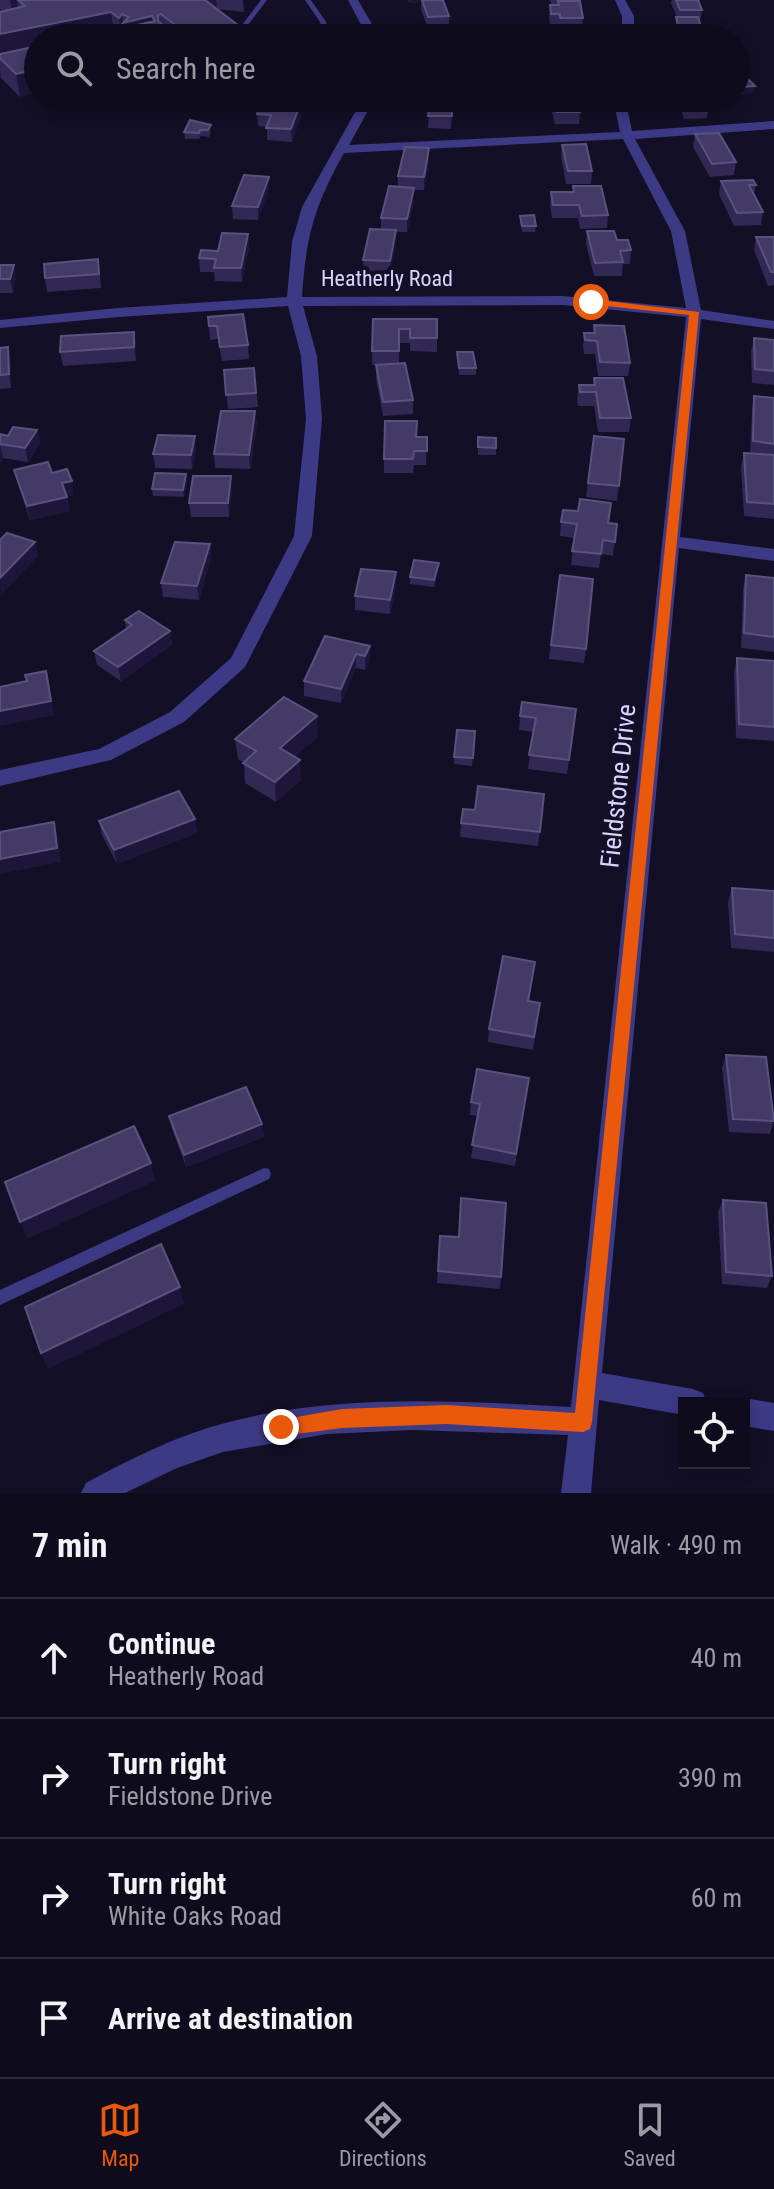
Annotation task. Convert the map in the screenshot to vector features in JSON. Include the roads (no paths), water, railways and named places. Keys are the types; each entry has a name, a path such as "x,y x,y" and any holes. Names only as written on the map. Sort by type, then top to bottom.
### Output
{"street":[{"path":"353,0 366,24"},
{"path":"620,0 628,16 628,24"},
{"path":"0,778 104,755 177,717 238,662 303,536 314,419 309,356 294,300 299,242 324,177 361,112"},
{"name":"Fieldstone Drive","path":"576,1493 694,312 678,231 627,135 620,112"},
{"path":"341,149 774,125"},
{"name":"Heatherly Road","path":"0,324 102,312 294,300 591,302 694,312 774,325"},
{"path":"671,541 774,555"},
{"path":"588,1384 678,1400"},
{"path":"750,1413 774,1417"},
{"path":"96,1493 150,1464 241,1433 342,1419 446,1414 583,1422"}],"lane":[{"path":"246,24 264,0"},
{"path":"308,0 324,24"},
{"path":"0,1298 264,1174"}]}
